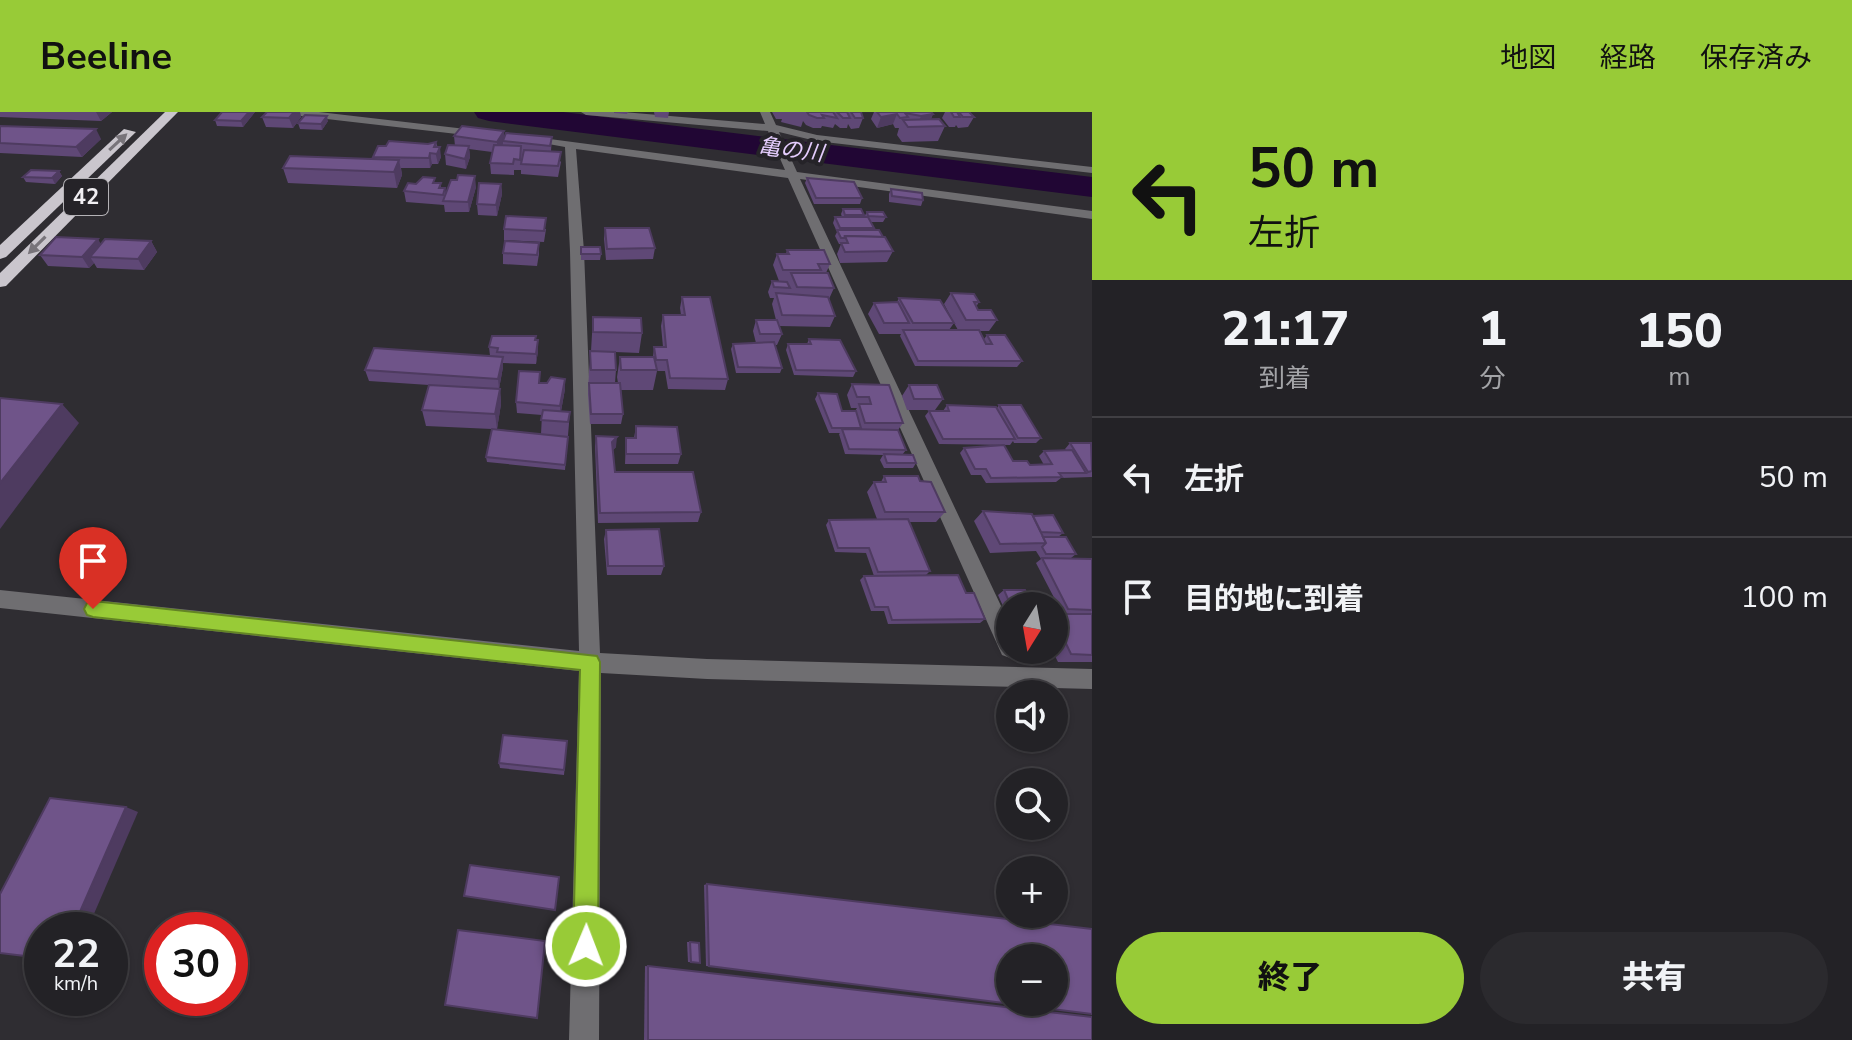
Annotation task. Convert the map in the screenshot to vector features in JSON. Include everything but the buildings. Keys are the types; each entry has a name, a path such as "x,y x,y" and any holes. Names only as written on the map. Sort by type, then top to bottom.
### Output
{"highway":[{"name":"42","path":"0,254 150,112"},
{"name":"42","path":"0,282 172,112"}],"street":[{"path":"292,112 492,135"},
{"path":"586,112 774,131 1092,170"},
{"path":"765,112 996,618"},
{"path":"508,137 1092,215"},
{"path":"570,144 577,251 590,662 584,1040"},
{"path":"0,599 590,662 707,669 1092,679"},
{"path":"1018,664 1023,675"}],"waterway":[{"name":"亀の川","path":"489,112 1092,187"}],"route":[{"path":"93,609 590,662 586,946"}]}
